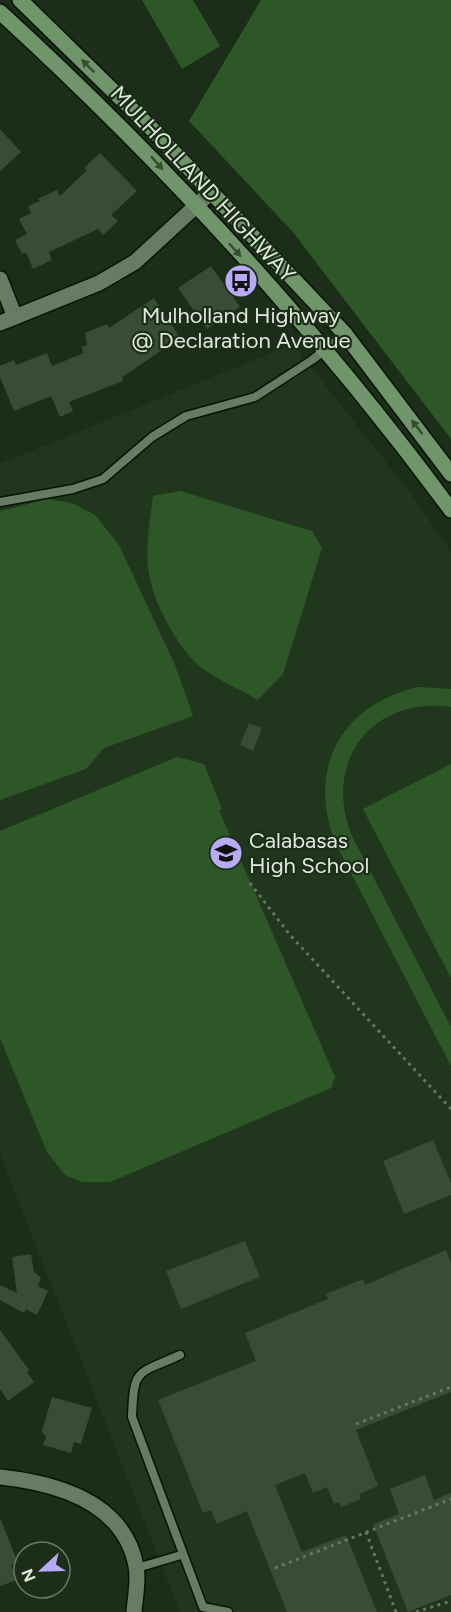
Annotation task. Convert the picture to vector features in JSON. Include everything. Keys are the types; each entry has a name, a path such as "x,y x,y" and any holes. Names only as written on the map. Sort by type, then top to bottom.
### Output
{"main road":[{"name":"MULHOLLAND HIGHWAY","path":"20,0 150,127 345,334 451,474"},
{"name":"MULHOLLAND HIGHWAY","path":"0,12 138,143 196,207 392,430 451,510"}],"street":[{"path":"0,323 99,283 135,262 210,193"},
{"path":"0,279 15,317"},
{"path":"0,1477 31,1480 74,1493 100,1507 121,1528 133,1552 137,1568 134,1612"}],"lane":[{"path":"0,502 73,489 103,479 153,437 186,416 255,397 324,351 345,334"},
{"path":"180,1355 139,1374 133,1384 132,1417 203,1608 228,1612"},
{"path":"137,1568 182,1555"}],"path":[{"path":"250,883 290,935 451,1108"},
{"path":"356,1424 451,1387"},
{"path":"275,1568 451,1499"},
{"path":"366,1532 396,1612"},
{"path":"416,1612 451,1601"}],"shaded area":[{"name":"Calabasas High School","path":"293,344 412,495 451,552 451,1612 180,1612 0,1154 0,464"}],"green space":[{"path":"142,0 193,0 220,46 182,69"},
{"path":"261,0 451,0 451,439 292,231 189,121"},
{"path":"180,491 312,531 322,548 283,674 258,700 218,679 196,664 173,633 155,597 150,582 147,552 153,496"},
{"path":"48,499 72,503 95,515 119,545 175,665 193,716 104,748 86,769 0,800 0,511"},
{"path":"418,687 451,689 451,707 423,706 398,712 377,724 360,740 349,760 344,784 344,809 352,836 451,1027 451,1066 336,844 328,817 325,791 328,767 336,744 350,725 368,709 391,696"},
{"path":"177,757 204,764 222,809 219,810 335,1077 331,1088 110,1182 82,1182 65,1175 47,1152 0,1038 0,831"},
{"path":"451,764 451,978 363,809"}],"building":[{"path":"0,129 21,152 0,171"},
{"path":"100,153 137,191 111,215 118,221 103,235 98,229 49,252 52,260 33,269 26,252 22,254 15,240 27,234 19,219 31,213 28,206 40,201 38,199 57,190 60,196 87,170 84,168"},
{"path":"211,266 240,307 207,329 178,288"},
{"path":"154,298 180,338 122,377 123,381 69,402 73,411 60,417 51,396 14,411 0,377 0,366 14,360 16,365 47,353 52,366 84,353 81,347 87,345 85,333 107,324 109,328"},
{"path":"249,723 262,728 253,751 240,745"},
{"path":"433,1140 451,1183 451,1195 404,1214 383,1161"},
{"path":"245,1241 260,1277 181,1309 166,1271"},
{"path":"446,1250 451,1263 451,1392 356,1430 378,1486 359,1494 361,1499 341,1507 339,1502 334,1504 327,1487 313,1493 305,1473 275,1485 302,1552 346,1535 377,1612 287,1612 247,1511 217,1524 211,1510 203,1513 158,1400 256,1361 245,1333 328,1299 326,1294 363,1279 365,1285"},
{"path":"31,1254 34,1272 41,1278 38,1286 48,1291 37,1315 26,1309 24,1313 0,1300 0,1285 17,1293 12,1257"},
{"path":"0,1330 29,1370 27,1372 34,1382 8,1401 0,1389"},
{"path":"52,1397 92,1408 81,1444 74,1442 71,1453 43,1445 46,1437 42,1431"},
{"path":"425,1475 434,1500 451,1493 451,1595 408,1612 373,1524 399,1514 390,1489"},
{"path":"0,1518 12,1548 12,1582 0,1586"}],"place":[{"name":"Mulholland Highway @ Declaration Avenue","path":"241,281"},
{"name":"Calabasas High School","path":"226,853"}]}
